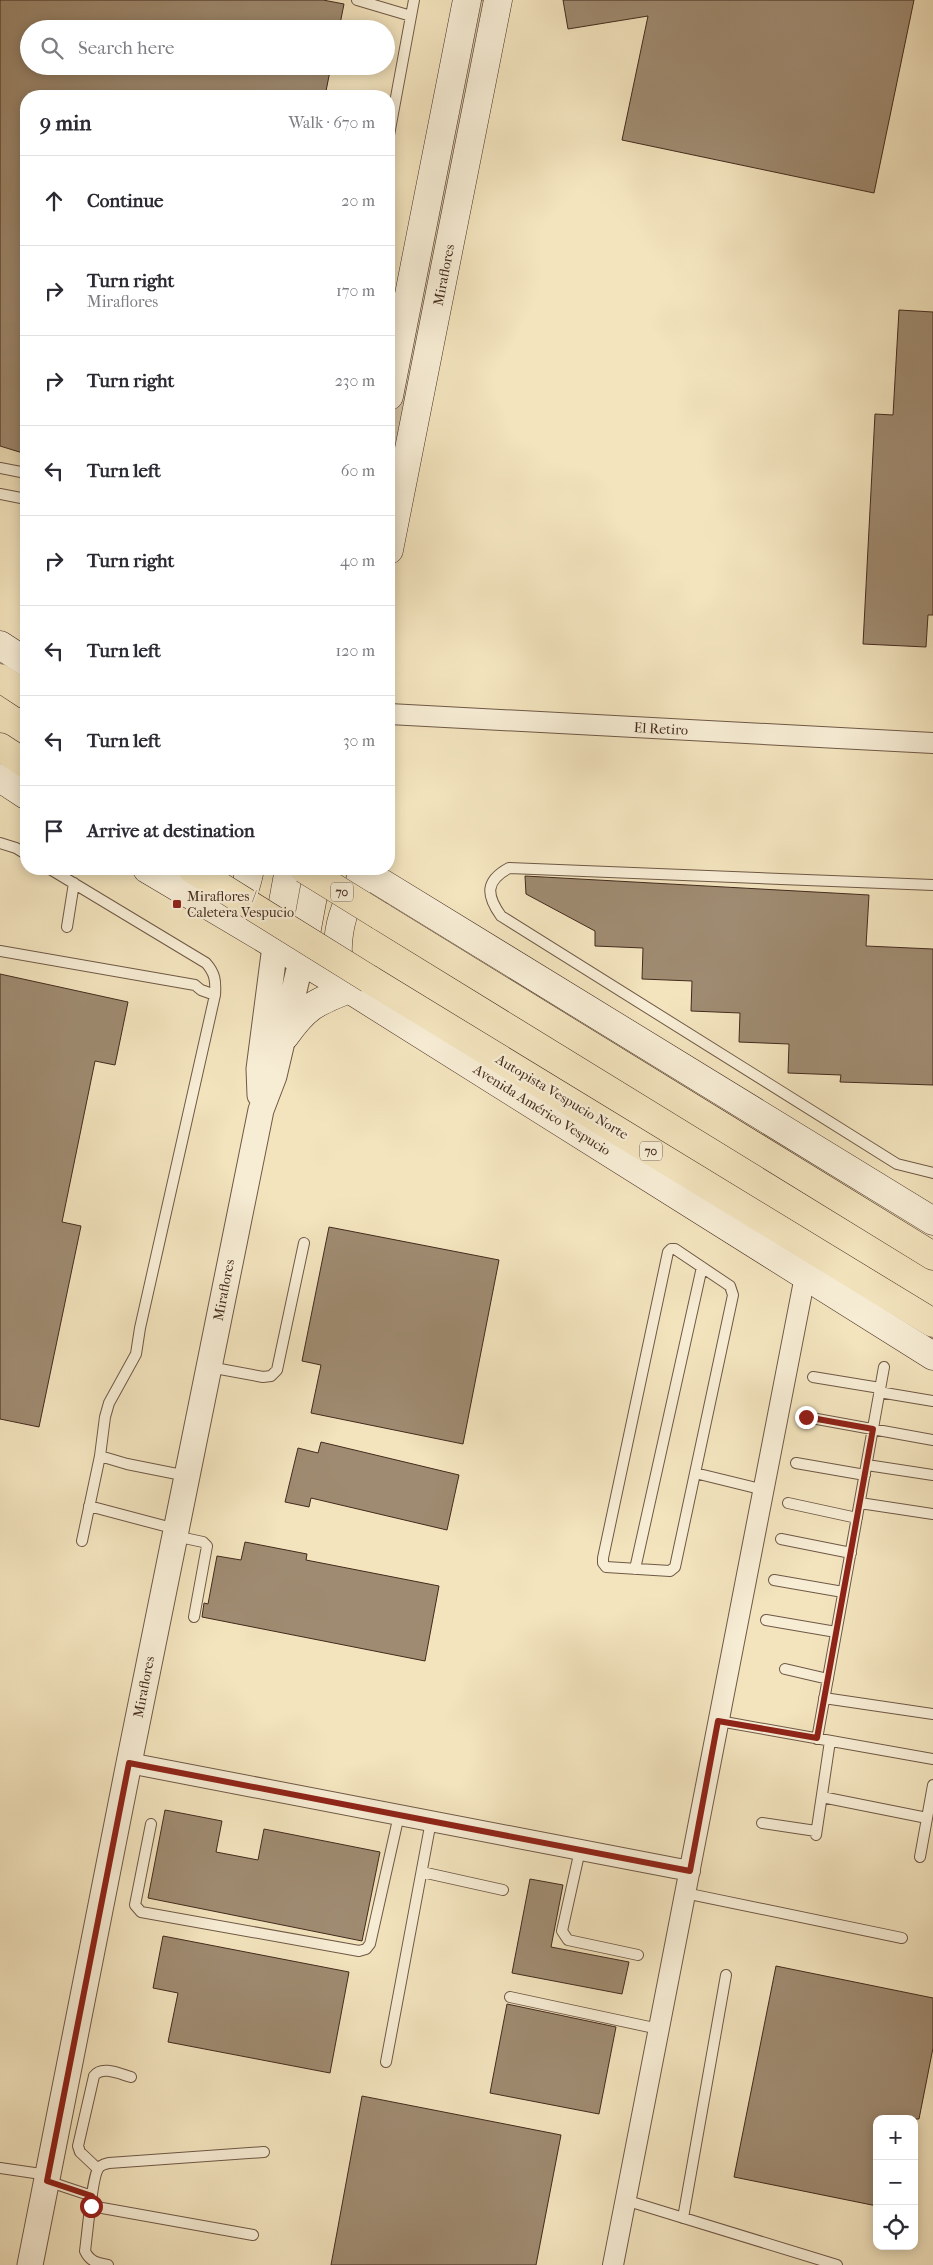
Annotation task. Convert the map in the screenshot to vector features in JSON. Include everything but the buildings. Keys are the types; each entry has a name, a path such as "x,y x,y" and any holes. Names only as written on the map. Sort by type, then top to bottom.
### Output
{"highway":[{"path":"0,678 20,691"},
{"path":"0,747 20,760"},
{"name":"Autopista Vespucio Norte","path":"202,875 359,984 933,1323"},
{"name":"70","path":"314,875 933,1256"}],"main road":[{"path":"395,366 467,0"},
{"name":"Miraflores","path":"395,520 498,0"},
{"path":"0,645 20,658"},
{"path":"0,778 20,790"},
{"name":"Avenida Américo Vespucio","path":"157,875 275,946 301,960 359,984 805,1276 933,1356"},
{"path":"224,916 241,900 249,875"},
{"name":"Miraflores","path":"275,946 288,875"},
{"name":"Miraflores","path":"301,960 317,875"},
{"path":"285,1036 300,1015 313,1004 359,984 339,968 338,947 348,902 361,875"},
{"path":"371,875 933,1221"}],"street":[{"name":"El Retiro","path":"395,714 933,742"},
{"name":"Miraflores","path":"261,1110 259,1069 275,946"},
{"name":"Miraflores","path":"30,2265 208,1367 261,1110 274,1076 285,1036 301,960"},
{"path":"613,2265 805,1276"},
{"path":"129,1763 690,1871"}],"lane":[{"path":"357,0 411,16"},
{"path":"395,103 414,0"},
{"path":"0,468 20,472"},
{"path":"0,494 20,498"},
{"path":"0,843 20,850"},
{"path":"933,885 509,868 498,874 490,888 490,901 501,916 897,1164 933,1173"},
{"path":"60,875 206,963 213,971 216,981 215,995 140,1328 136,1354 109,1403 82,1541"},
{"path":"67,927 74,883"},
{"path":"0,950 195,986 215,995"},
{"path":"208,1367 264,1377 271,1376 277,1370 304,1243"},
{"path":"671,1249 675,1249 730,1286 734,1295 695,1473 673,1570 670,1572 606,1567 603,1558 668,1252 671,1249"},
{"path":"636,1569 702,1267"},
{"path":"817,1738 884,1367"},
{"path":"813,1377 933,1401"},
{"path":"806,1417 933,1440"},
{"path":"100,1456 127,1464 187,1476"},
{"path":"796,1462 933,1475"},
{"path":"695,1473 764,1490"},
{"path":"788,1503 857,1518"},
{"path":"860,1503 933,1514"},
{"path":"89,1506 203,1542 207,1546 194,1617"},
{"path":"781,1539 850,1552"},
{"path":"774,1580 844,1592"},
{"path":"766,1620 836,1632"},
{"path":"785,1669 828,1679"},
{"path":"824,1698 933,1714"},
{"path":"718,1721 933,1759"},
{"path":"762,1822 816,1833 830,1741"},
{"path":"920,1856 933,1785"},
{"path":"822,1797 927,1818"},
{"path":"151,1824 135,1905 140,1912 359,1951 370,1944 399,1815"},
{"path":"386,2062 431,1821"},
{"path":"580,1850 562,1931 564,1936 568,1940 638,1955"},
{"path":"422,1872 503,1890"},
{"path":"685,1893 902,1938"},
{"path":"683,2218 726,1975"},
{"path":"510,1997 659,2029"},
{"path":"98,2169 80,2152 78,2146 94,2076 97,2072 103,2070 131,2077"},
{"path":"108,2265 93,2262 88,2257 86,2251 91,2201 98,2169 108,2163 264,2152"},
{"path":"0,2168 47,2178 91,2201 253,2235"},
{"path":"625,2200 837,2265"}],"shaded area":[{"path":"472,0 490,0 395,466 395,379"}],"place":[{"name":"Miraflores / Caletera Vespucio","path":"177,904"}],"route":[{"path":"91,2206 92,2196 47,2181 129,1763 690,1871 718,1721 817,1738 873,1429 806,1417"}]}
